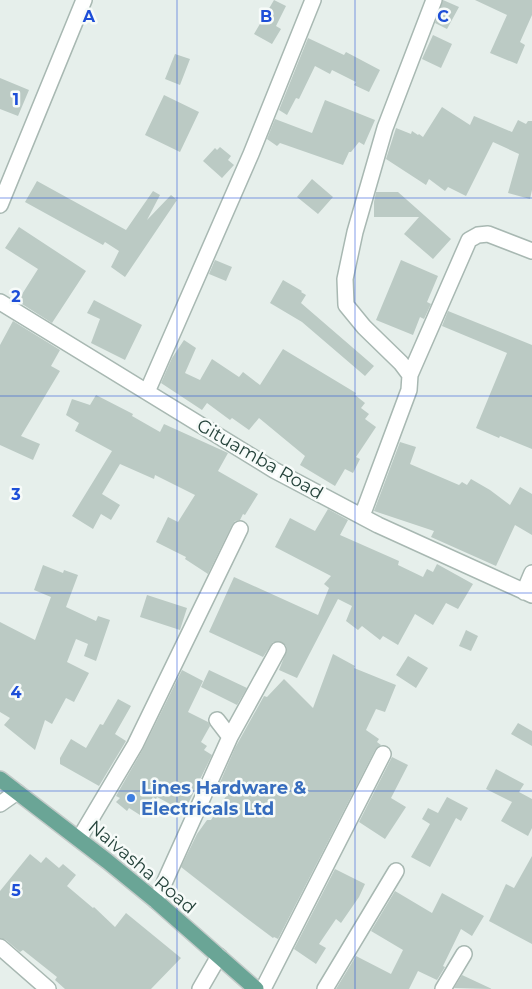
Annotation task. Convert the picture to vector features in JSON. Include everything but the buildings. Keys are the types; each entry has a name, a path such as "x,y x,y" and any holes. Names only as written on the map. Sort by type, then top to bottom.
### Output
{"main road":[{"name":"Naivasha Road","path":"0,779 79,839 156,902 256,989"}],"street":[{"path":"0,205 84,0"},
{"path":"147,392 251,154 313,0"},
{"path":"410,375 401,363 364,327 346,305 345,279 355,232 385,128 434,0"},
{"path":"362,516 409,390 410,375 469,240 478,235 488,234 532,251"},
{"name":"Gituamba Road","path":"0,302 274,470 362,516 528,594"},
{"path":"79,839 135,745 240,529"},
{"path":"528,594 532,573"},
{"path":"156,902 230,738 278,650"},
{"path":"217,720 230,738"},
{"path":"263,989 383,754"},
{"path":"0,804 16,792"},
{"path":"325,989 396,870"},
{"path":"0,947 48,989"},
{"path":"443,989 464,954"},
{"path":"200,989 219,956"}],"place":[{"name":"Lines Hardware & Electricals Ltd","path":"131,798"}]}
